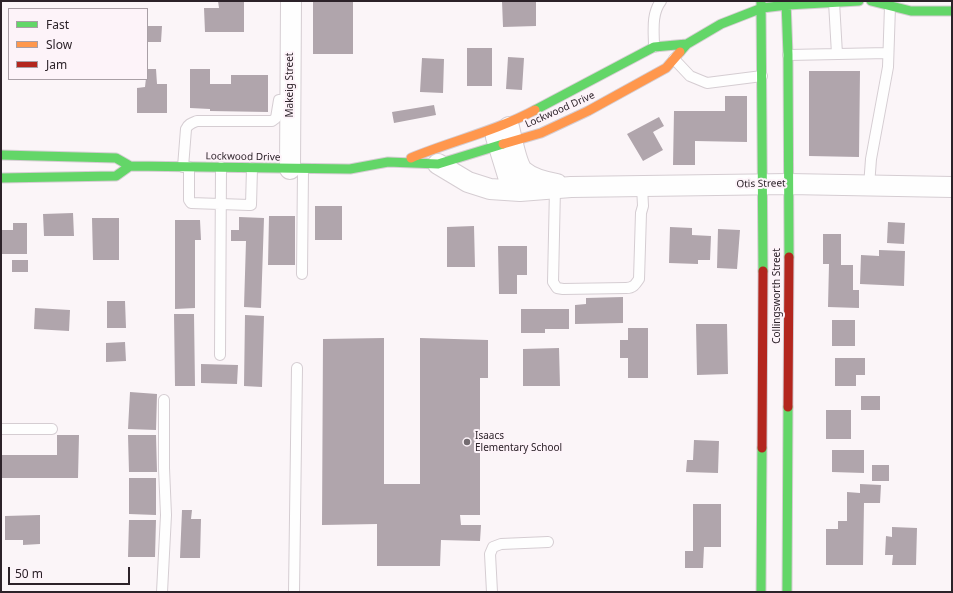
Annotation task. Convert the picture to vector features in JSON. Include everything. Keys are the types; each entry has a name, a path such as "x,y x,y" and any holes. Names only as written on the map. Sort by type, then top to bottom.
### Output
{"main road":[{"name":"Lockwood Drive","path":"402,162 433,149 503,134 541,133 588,111 666,68 687,44 721,24 761,5 859,1"},
{"path":"871,1 911,11 952,11"},
{"name":"Collingsworth Street","path":"786,3 789,184 787,592"},
{"name":"Collingsworth Street","path":"761,5 761,592"},
{"name":"Lockwood Drive","path":"1,155 116,158 130,166 350,169 388,162 438,164 503,134 538,108 654,47 687,44"},
{"path":"1,178 116,176 130,166"}],"street":[{"name":"Makeig Street","path":"291,1 290,99 296,169"},
{"name":"Otis Street","path":"503,134 516,155 522,170 540,181 563,187"},
{"path":"503,134 508,176 520,191"},
{"name":"Otis Street","path":"438,164 468,182 490,190 520,191 563,187 789,184 952,187"}],"lane":[{"path":"654,47 656,8 661,1"},
{"path":"834,2 837,54"},
{"path":"869,186 871,159 888,67 890,6"},
{"path":"788,55 888,52"},
{"path":"674,59 690,76 707,83 762,76"},
{"path":"252,168 251,205 191,203 189,200 186,167 187,126 197,121 272,121 276,118 279,100 290,99"},
{"path":"220,355 221,167"},
{"path":"296,169 302,274"},
{"path":"563,187 553,282 557,288 563,289 631,288 636,285 639,279 641,213 643,206 642,186"},
{"path":"294,592 297,368"},
{"path":"162,592 166,515 164,400"},
{"path":"1,429 52,429"},
{"path":"492,592 490,554 493,547 501,544 548,542"}],"building":[{"path":"218,1 244,1 244,32 205,32 204,8 219,8"},
{"path":"313,1 353,1 353,54 313,54"},
{"path":"502,1 536,1 536,26 503,27"},
{"path":"148,26 162,26 161,42 148,42"},
{"path":"467,48 492,48 492,86 467,86"},
{"path":"508,57 524,58 522,90 506,89"},
{"path":"422,58 444,59 443,93 420,92"},
{"path":"148,69 156,69 157,84 167,84 167,113 137,113 137,88 145,87 146,80 148,80"},
{"path":"190,69 210,69 210,84 231,84 231,75 268,75 268,112 210,111 210,109 190,108"},
{"path":"809,71 860,71 859,157 809,156"},
{"path":"725,96 747,96 747,142 695,141 695,165 673,165 674,111 725,111"},
{"path":"434,105 436,115 394,123 392,112"},
{"path":"659,117 664,126 653,132 663,150 643,161 627,134"},
{"path":"315,206 342,206 342,240 315,240"},
{"path":"73,213 74,236 44,236 43,214"},
{"path":"269,216 295,216 295,265 268,265"},
{"path":"239,217 264,218 261,308 244,307 246,241 231,241 231,230 239,230"},
{"path":"92,218 119,218 119,260 93,260"},
{"path":"175,220 200,220 201,240 195,240 195,308 175,309"},
{"path":"888,222 905,223 904,244 887,243"},
{"path":"13,223 27,223 27,254 1,254 1,230 13,230"},
{"path":"474,226 475,267 447,267 447,227"},
{"path":"670,227 692,228 692,235 711,236 710,260 698,260 698,264 669,263"},
{"path":"718,229 740,230 737,269 717,268"},
{"path":"823,234 841,234 841,265 853,265 853,290 859,290 859,308 828,307 829,264 823,264"},
{"path":"498,246 527,246 527,275 517,275 517,294 499,294"},
{"path":"879,250 905,251 904,286 860,284 861,255 879,256"},
{"path":"12,260 28,260 28,272 12,272"},
{"path":"623,297 623,323 575,324 575,305 586,304 586,298"},
{"path":"107,301 125,301 126,328 107,328"},
{"path":"35,308 70,310 69,331 34,329"},
{"path":"521,309 569,309 569,329 545,329 545,333 521,333"},
{"path":"174,314 194,314 195,386 175,386"},
{"path":"245,315 264,316 262,387 244,386"},
{"path":"832,320 855,320 855,346 832,346"},
{"path":"696,324 727,324 728,374 697,375"},
{"path":"628,328 648,328 648,378 628,378 628,358 620,358 620,340 628,340"},
{"path":"384,338 384,484 420,484 420,338 488,340 488,378 480,378 480,515 460,515 461,525 481,525 480,541 441,540 440,566 377,566 377,524 322,525 323,339"},
{"path":"125,342 126,361 106,362 106,343"},
{"path":"559,348 560,386 523,386 523,349"},
{"path":"835,358 865,358 865,375 856,375 856,386 835,386"},
{"path":"201,364 238,365 237,384 201,383"},
{"path":"130,392 157,394 156,430 128,429"},
{"path":"861,396 880,396 880,410 861,410"},
{"path":"826,410 851,410 851,439 826,439"},
{"path":"57,435 79,435 78,478 1,478 1,455 57,455"},
{"path":"128,435 156,435 157,472 129,472"},
{"path":"694,440 719,441 718,473 686,472 687,460 693,460"},
{"path":"832,450 864,450 864,473 832,472"},
{"path":"872,465 889,465 889,481 872,481"},
{"path":"129,478 156,478 156,515 129,514"},
{"path":"860,484 881,485 880,503 864,503 863,565 826,565 826,529 838,529 838,521 847,521 847,492 860,493"},
{"path":"693,504 721,504 721,547 704,547 703,568 685,568 685,551 693,551"},
{"path":"182,510 192,510 191,519 201,519 200,558 180,558"},
{"path":"40,515 40,544 23,545 23,540 5,540 5,516"},
{"path":"129,520 156,520 155,557 128,557"},
{"path":"892,527 917,528 916,565 892,565 893,555 885,555 886,536 892,537"}],"traffic: fast":[{"path":"761,1 763,271"},
{"path":"786,1 788,55 789,257"},
{"path":"680,52 687,44 721,24 762,8 859,1"},
{"path":"871,1 911,11 952,11"},
{"path":"535,110 654,47 687,44"},
{"path":"1,155 116,158 130,166 350,169 388,162 438,164 503,144"},
{"path":"1,178 116,176 130,166"},
{"path":"787,592 788,407"},
{"path":"761,592 762,448"}],"traffic: slow":[{"path":"503,144 541,133 588,111 666,68 680,52"},
{"path":"411,158 505,124 535,110"}],"traffic: jam":[{"path":"788,407 789,257"},
{"path":"762,448 763,271"}],"place":[{"name":"Isaacs Elementary School","path":"467,442"}]}
